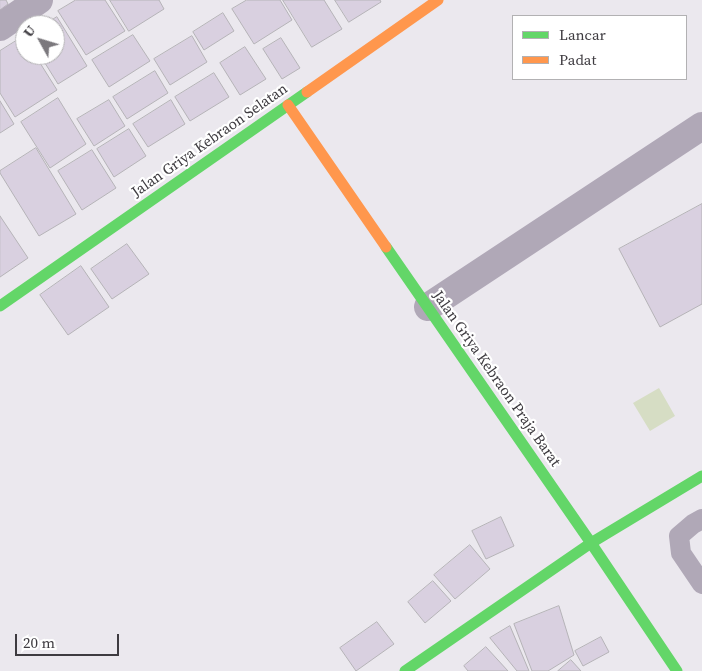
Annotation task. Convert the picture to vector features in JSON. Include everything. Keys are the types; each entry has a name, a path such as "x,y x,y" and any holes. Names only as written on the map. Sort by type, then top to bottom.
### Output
{"street":[{"path":"0,27 39,0"},
{"name":"Jalan Griya Kebraon Selatan","path":"0,306 438,0"},
{"name":"Jalan Griya Kebraon Praja Barat","path":"288,105 591,543 677,671"},
{"path":"428,307 702,126"},
{"path":"405,671 591,543 702,476"}],"lane":[{"path":"702,519 679,536 681,553 702,584"}],"green space":[{"path":"659,388 675,416 650,431 633,403"}],"building":[{"path":"0,0 6,0 8,4 0,10"},
{"path":"76,0 105,0 125,31 86,55 65,22 65,15 61,15 58,11"},
{"path":"110,0 159,0 164,9 129,31"},
{"path":"247,0 280,0 292,20 254,44 232,9"},
{"path":"283,0 324,0 342,29 312,47"},
{"path":"335,0 380,0 381,2 349,22"},
{"path":"223,13 234,31 204,50 193,32"},
{"path":"65,30 87,66 58,84 46,65 65,65"},
{"path":"133,35 150,61 109,87 92,60"},
{"path":"192,36 207,62 170,85 154,59"},
{"path":"281,38 300,68 282,79 263,49"},
{"path":"15,42 15,65 41,65 57,90 15,117 0,93 0,51"},
{"path":"245,47 266,79 240,95 220,63"},
{"path":"155,71 168,93 127,119 113,97"},
{"path":"214,73 229,97 190,121 175,97"},
{"path":"58,98 86,144 50,168 21,122"},
{"path":"109,100 125,126 94,146 77,119"},
{"path":"171,100 185,124 148,147 133,124"},
{"path":"0,101 14,124 0,133"},
{"path":"129,129 146,156 114,177 97,149"},
{"path":"36,148 76,214 39,236 0,173 0,171"},
{"path":"92,150 116,188 82,210 58,171"},
{"path":"702,204 702,304 660,327 619,249"},
{"path":"0,216 28,258 0,277"},
{"path":"127,244 149,274 112,299 91,269"},
{"path":"81,266 109,307 68,335 40,295"},
{"path":"501,517 514,546 486,559 472,531"},
{"path":"470,545 490,569 455,599 434,575"},
{"path":"433,581 451,601 425,623 408,602"},
{"path":"559,606 574,655 548,671 532,671 514,624"},
{"path":"377,622 394,644 356,671 340,648"},
{"path":"510,626 529,671 517,671 490,638"},
{"path":"601,637 609,652 583,666 575,651"},
{"path":"486,647 508,671 468,671 464,666"},
{"path":"571,660 581,671 558,671"}],"traffic: fast":[{"path":"0,306 307,92"},
{"path":"386,247 591,543 677,671"},
{"path":"405,671 591,543 702,476"}],"traffic: slow":[{"path":"307,92 438,0"},
{"path":"288,105 386,247"}]}
